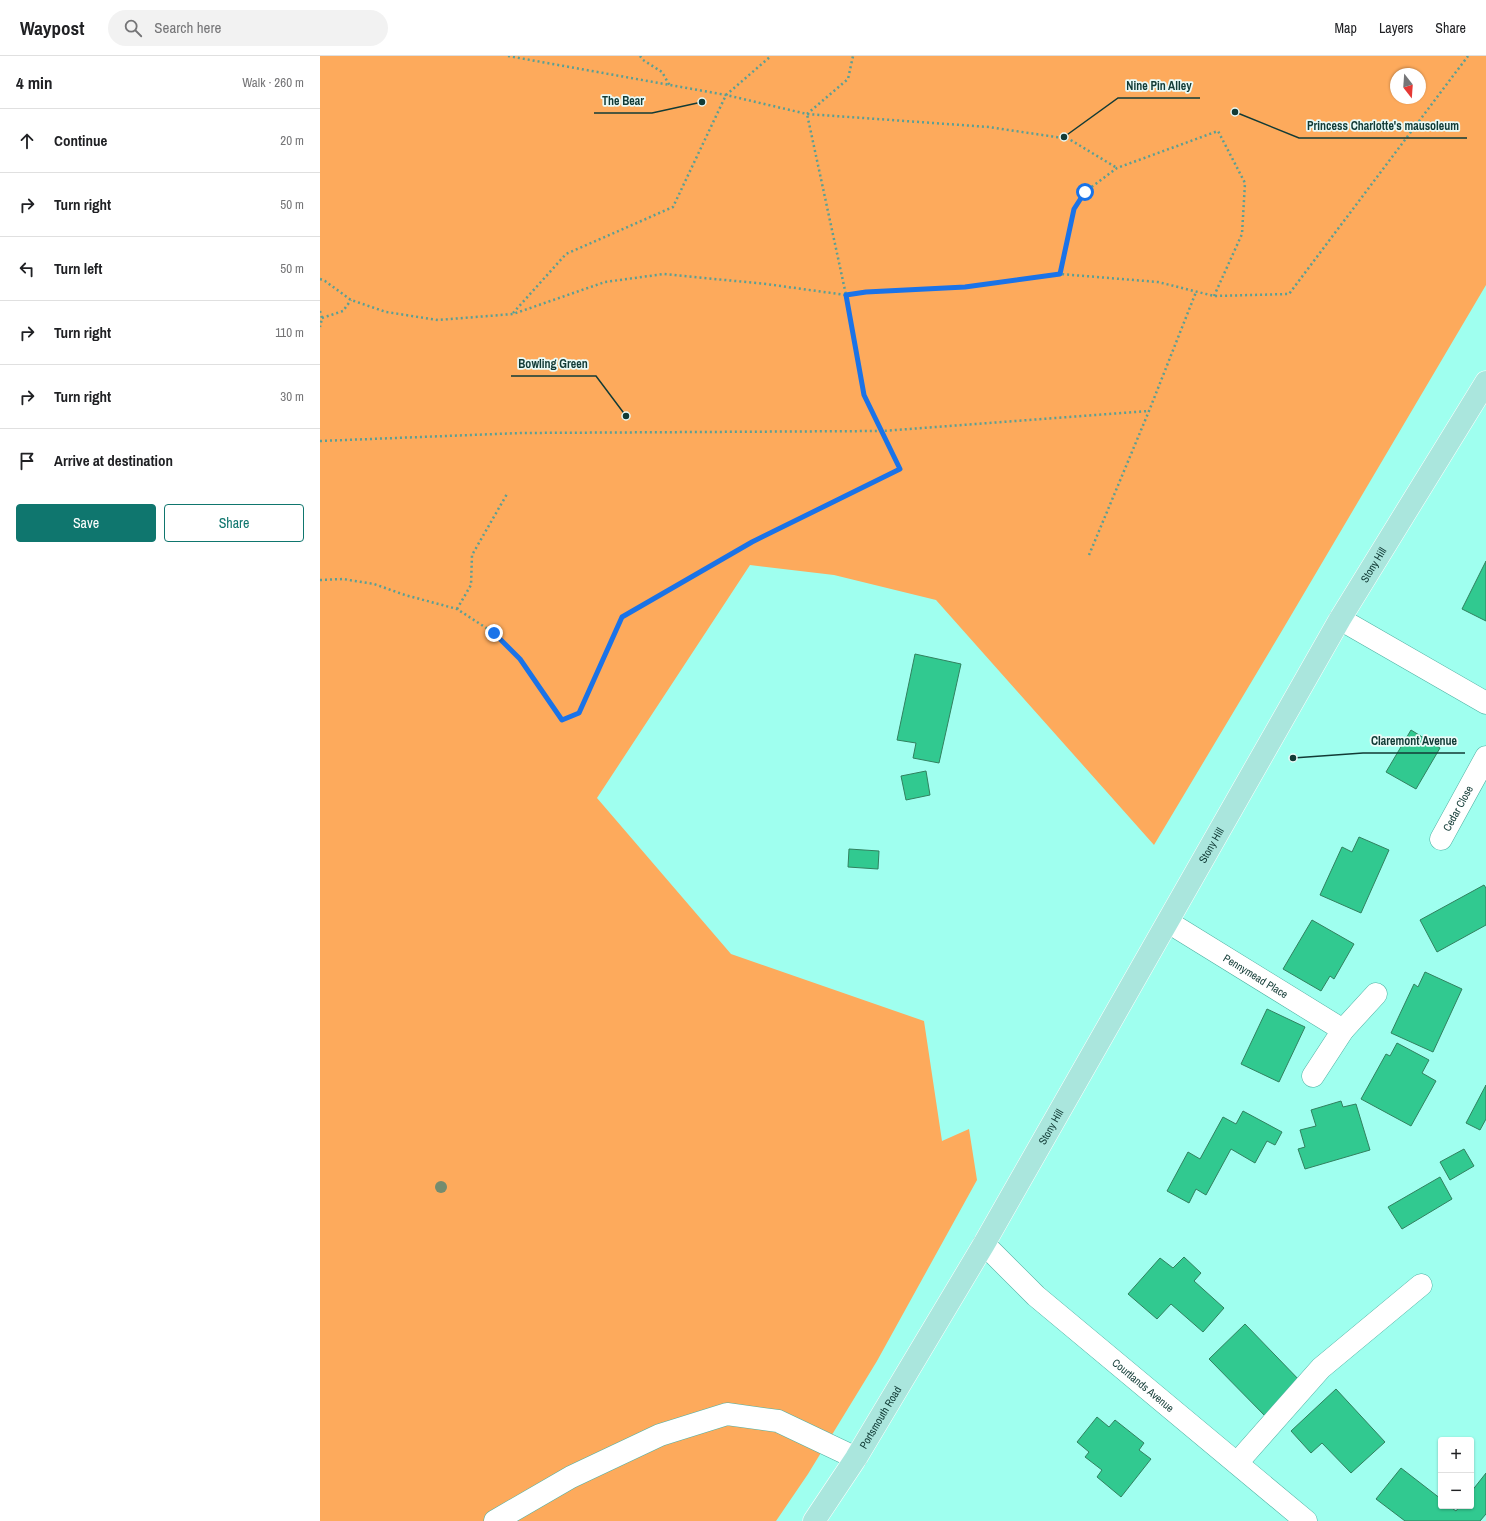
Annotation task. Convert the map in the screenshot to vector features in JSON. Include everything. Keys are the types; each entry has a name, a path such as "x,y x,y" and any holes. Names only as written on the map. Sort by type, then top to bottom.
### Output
{"main road":[{"name":"Stony Hill","path":"944,1312 1340,619 1486,382"},
{"name":"Portsmouth Road","path":"814,1521 856,1458 944,1312"}],"street":[{"path":"1340,619 1486,703"},
{"name":"Cedar Close","path":"1441,839 1486,757"},
{"name":"Pennymead Place","path":"1168,922 1343,1030"},
{"path":"1313,1076 1343,1030 1376,994"},
{"name":"Courtlands Avenue","path":"984,1244 1036,1296 1306,1521"},
{"path":"1237,1463 1321,1368 1421,1285"},
{"path":"495,1521 571,1477 660,1435 727,1414 778,1421 856,1458"}],"path":[{"path":"508,56 726,95 807,114 989,127 1019,130 1069,139 1117,168"},
{"path":"640,56 643,60 662,72 670,86"},
{"path":"513,314 566,254 673,207 726,95 771,56"},
{"path":"807,114 848,79 853,56"},
{"path":"320,279 351,300 386,312 438,320 513,314 605,282 664,274 766,284 846,295 866,292 965,287 1060,274 1158,282 1214,296 1289,294 1468,56"},
{"path":"320,580 342,579 374,584 406,595 457,609 494,633 520,659 562,720 579,713 622,617 752,542 900,469 864,395 846,295 807,114"},
{"path":"1060,274 1074,209 1085,192 1117,168 1218,131 1245,183 1242,234 1214,296"},
{"path":"1089,555 1149,411 1196,292"},
{"path":"322,318 343,311 351,300"},
{"path":"320,311 322,318 320,327"},
{"path":"320,441 521,433 882,431 1149,411"},
{"path":"457,609 471,585 472,555 507,494"}],"shaded area":[{"path":"320,56 1486,56 1486,285 1154,845 936,600 834,575 750,565 597,798 731,954 924,1021 942,1141 969,1129 977,1180 877,1361 808,1474 776,1521 320,1521"}],"building":[{"path":"1486,561 1486,621 1462,609"},
{"path":"915,654 961,664 939,763 913,758 916,743 897,740"},
{"path":"1411,730 1440,748 1416,789 1386,772"},
{"path":"926,771 930,795 906,800 901,776"},
{"path":"1359,837 1389,850 1361,913 1320,895 1342,847 1352,852"},
{"path":"849,849 879,851 878,869 848,867"},
{"path":"1484,885 1486,888 1486,925 1437,952 1420,920"},
{"path":"1312,920 1354,944 1334,979 1330,976 1321,991 1283,969"},
{"path":"1425,972 1462,989 1433,1052 1391,1033 1414,984 1418,987"},
{"path":"1267,1009 1305,1027 1279,1082 1241,1064"},
{"path":"1397,1043 1429,1060 1422,1073 1436,1081 1411,1126 1361,1099 1386,1054 1390,1056"},
{"path":"1486,1085 1486,1119 1480,1130 1466,1123"},
{"path":"1341,1101 1343,1107 1356,1104 1370,1150 1305,1169 1298,1149 1305,1147 1300,1130 1316,1126 1311,1110"},
{"path":"1243,1111 1282,1132 1275,1145 1267,1141 1255,1163 1231,1149 1206,1195 1196,1189 1189,1203 1167,1191 1188,1152 1200,1159 1223,1117 1236,1124"},
{"path":"1464,1149 1474,1166 1450,1180 1440,1162"},
{"path":"1440,1177 1452,1199 1402,1229 1388,1207"},
{"path":"1184,1257 1201,1273 1194,1281 1224,1308 1203,1332 1171,1304 1157,1319 1128,1294 1160,1258 1173,1268"},
{"path":"1245,1324 1303,1384 1268,1419 1209,1359"},
{"path":"1336,1389 1385,1442 1351,1473 1322,1443 1311,1453 1291,1431"},
{"path":"1097,1417 1109,1427 1115,1420 1144,1443 1139,1450 1151,1459 1121,1497 1097,1477 1102,1470 1085,1457 1089,1452 1077,1442"},
{"path":"1401,1468 1438,1497 1438,1509 1453,1509 1456,1511 1458,1509 1474,1509 1474,1488 1486,1473 1486,1514 1480,1521 1405,1521 1376,1499"}],"place":[{"name":"The Bear","path":"702,102"},
{"name":"Princess Charlotte's mausoleum","path":"1235,112"},
{"name":"Nine Pin Alley","path":"1064,137"},
{"name":"Bowling Green","path":"626,416"},
{"name":"Claremont Avenue","path":"1293,758"}],"route":[{"path":"494,633 520,659 562,720 579,713 622,617 752,542 900,469 864,395 846,295 866,292 965,287 1060,274 1074,209 1085,192"}]}
